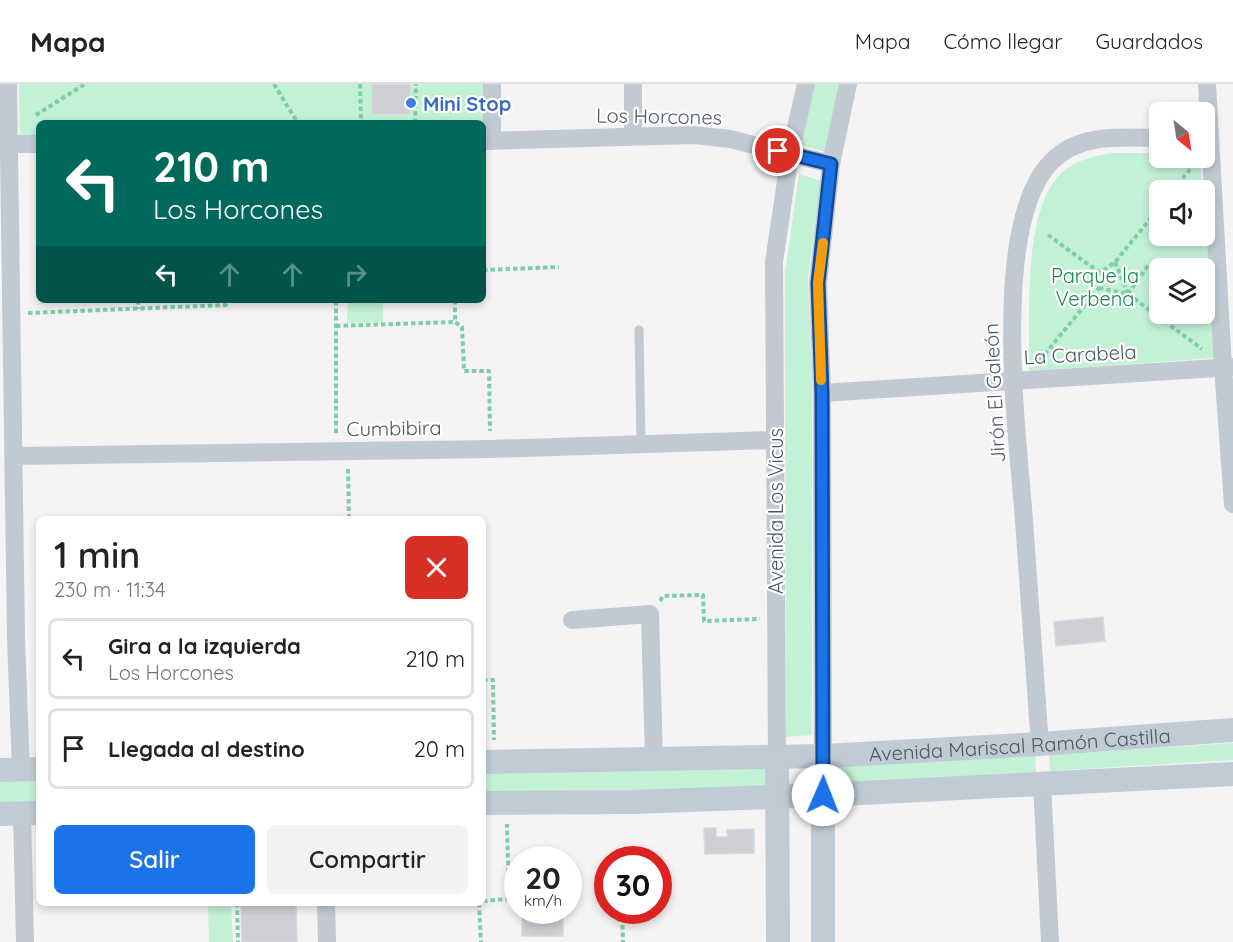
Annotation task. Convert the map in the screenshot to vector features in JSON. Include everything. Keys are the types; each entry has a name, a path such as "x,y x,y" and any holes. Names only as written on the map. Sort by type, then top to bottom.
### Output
{"main road":[{"name":"Avenida Mariscal Ramón Castilla","path":"489,762 824,756 1233,730"},
{"name":"Avenida Los Vicus","path":"777,757 778,942"},
{"name":"Avenida Mariscal Ramón Castilla","path":"495,802 634,802 823,795 1233,774"},
{"path":"823,795 823,942"}],"street":[{"path":"8,84 13,456 8,638 20,770"},
{"path":"488,141 492,84"},
{"path":"633,84 633,136"},
{"name":"Avenida Los Vicus","path":"777,757 774,262 790,154 806,84"},
{"path":"823,795 822,393 818,283 831,164 848,84"},
{"path":"1207,84 1207,102"},
{"name":"Los Horcones","path":"488,141 693,135 730,139 831,164"},
{"name":"Jirón El Galeón","path":"1040,744 1014,380 1012,292 1018,239 1025,209 1036,183 1051,162 1071,146 1111,138 1149,138"},
{"path":"9,144 36,144"},
{"path":"1210,168 1228,367 1233,504"},
{"name":"La Carabela","path":"822,393 1228,367"},
{"name":"Cumbibira","path":"13,456 490,449 774,440"},
{"path":"572,621 650,615 654,760"},
{"path":"1042,783 1050,942"},
{"path":"20,813 25,942"},
{"path":"326,906 327,942"}],"lane":[{"path":"639,330 642,444"}],"path":[{"path":"36,115 85,84"},
{"path":"274,84 297,120"},
{"path":"360,84 360,120"},
{"path":"415,120 416,84"},
{"path":"1181,180 1191,168"},
{"path":"1037,363 1099,288 1100,273 1115,262 1149,220"},
{"path":"1048,235 1100,273"},
{"path":"1115,262 1128,294"},
{"path":"1128,294 1149,264"},
{"path":"486,270 559,267"},
{"path":"1099,288 1128,294 1207,353"},
{"path":"138,303 138,309"},
{"path":"11,313 226,305 226,303"},
{"path":"336,303 341,451 349,516"},
{"path":"455,303 455,322"},
{"path":"336,326 455,322 462,327 464,371 489,371 490,449"},
{"path":"650,615 663,596 703,595 704,621 775,619"},
{"path":"486,680 493,680 489,762"},
{"path":"486,901 509,899 495,802"},
{"path":"237,906 238,942"},
{"path":"481,906 481,942"},
{"path":"622,924 623,942"}],"green space":[{"path":"19,84 484,84 483,120 36,120 36,136 20,136"},
{"path":"811,84 843,84 828,153 798,144"},
{"name":"Parque la Verbena","path":"1112,153 1149,153 1149,168 1201,168 1202,180 1149,180 1149,246 1207,246 1208,258 1149,258 1149,324 1212,324 1214,358 1029,371 1029,295 1034,239 1040,213 1048,191 1061,173 1091,157"},
{"path":"799,174 821,181 808,278 812,379 812,735 786,737 785,273"},
{"path":"348,303 383,303 383,322 347,323"},
{"path":"1233,743 1233,760 1050,771 1049,755"},
{"path":"1035,753 1036,772 837,784 836,766"},
{"path":"769,764 768,790 486,796 486,768"},
{"path":"0,775 36,775 36,806 0,807"},
{"path":"208,906 231,906 233,942 209,942"}],"building":[{"path":"372,84 410,84 410,114 372,114"},
{"path":"1103,617 1105,641 1056,646 1054,622"},
{"path":"704,828 716,828 716,837 728,837 727,830 754,829 754,853 705,854"},
{"path":"241,906 296,906 297,942 242,942"},
{"path":"522,924 563,924 563,936 522,936"}],"slow traffic":[{"path":"821,380 818,283 823,243"}],"place":[{"name":"Mini Stop","path":"411,103"}],"route":[{"path":"778,151 831,164 818,283 822,393 823,795"}]}
